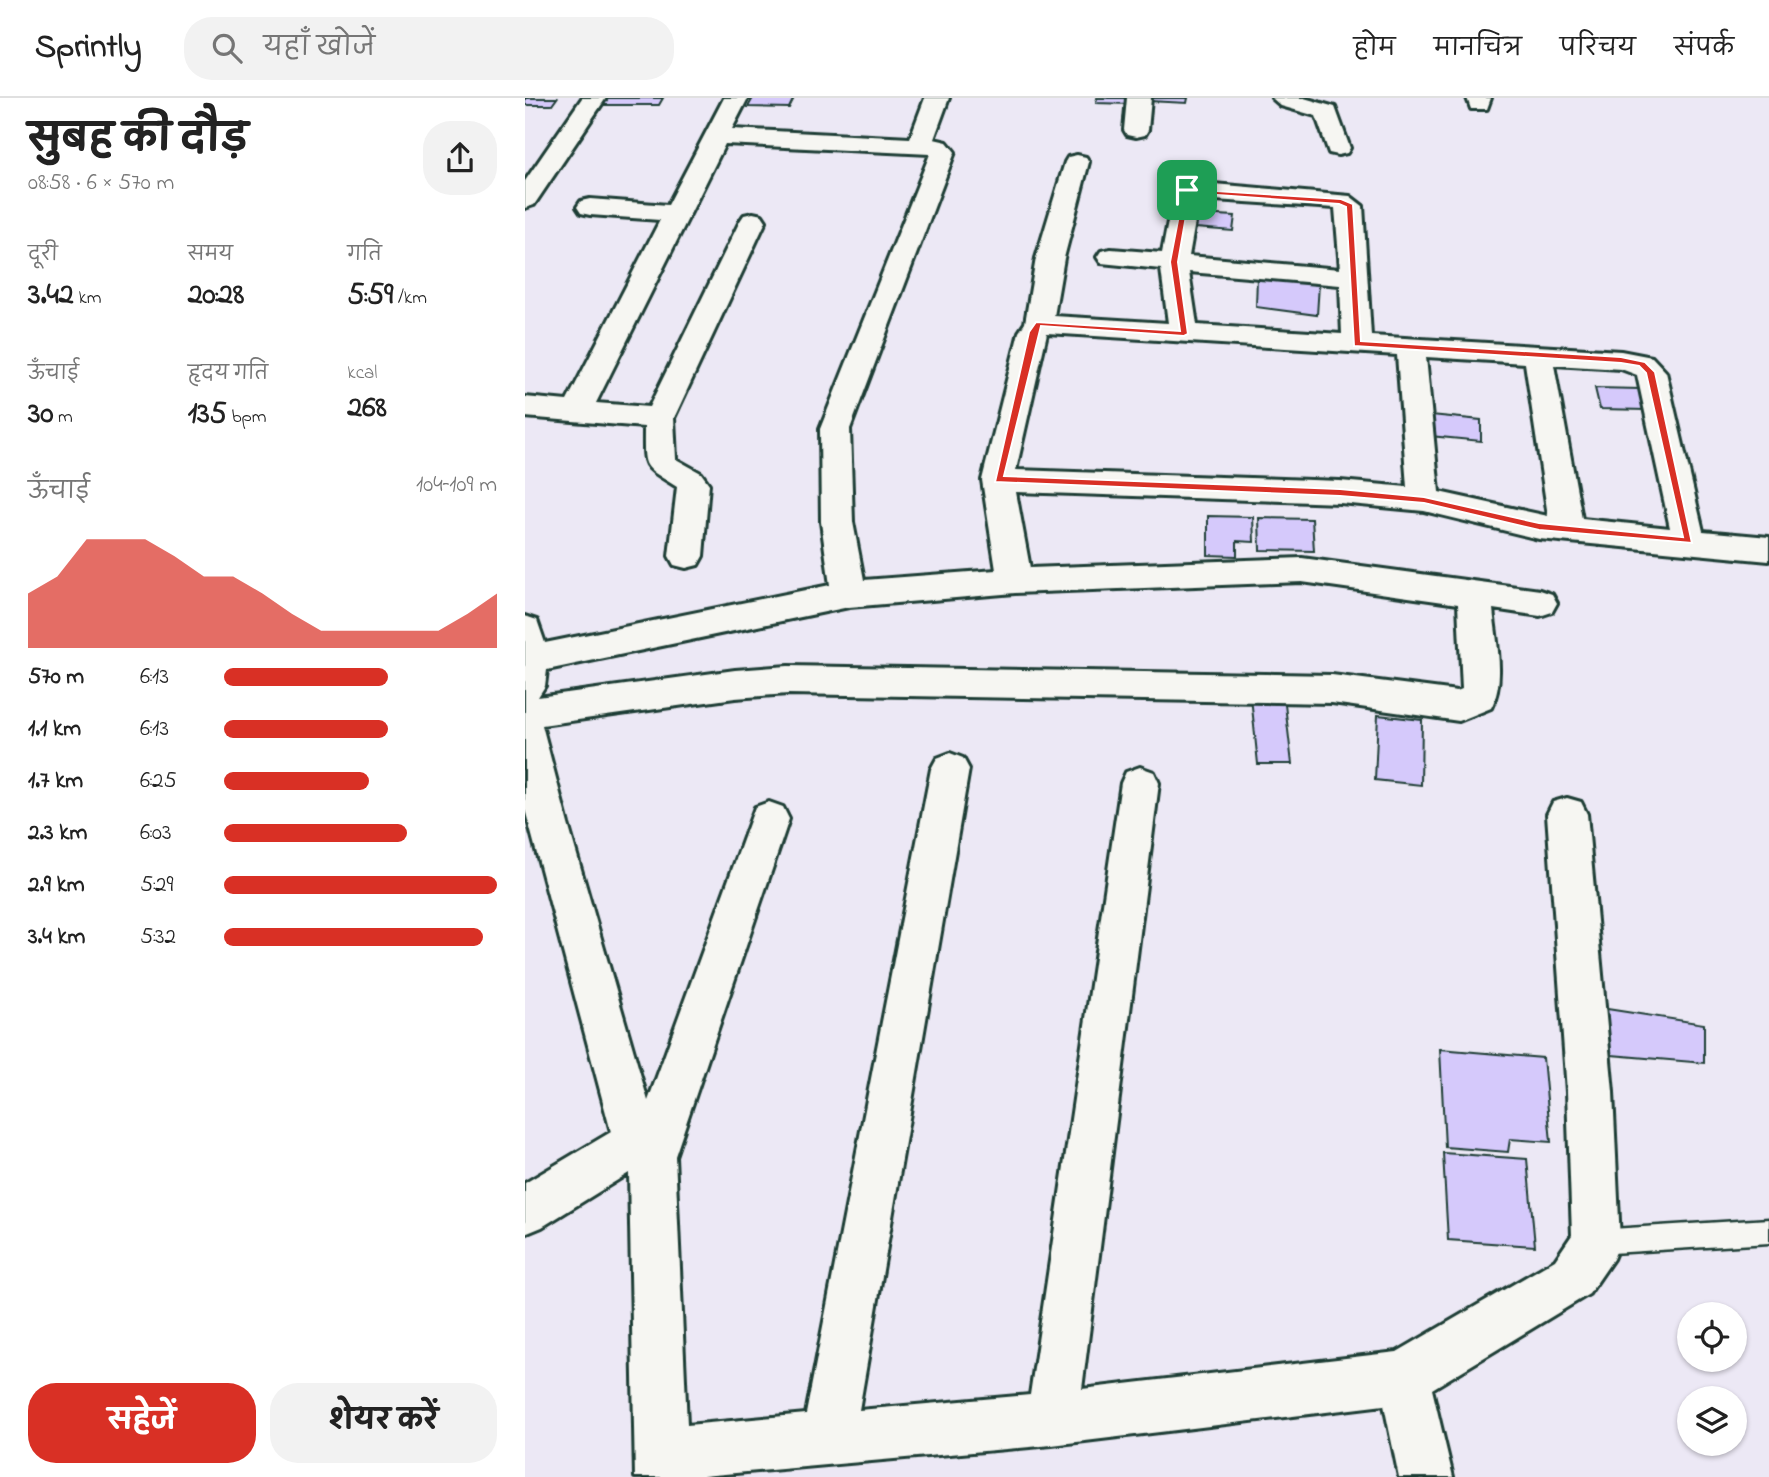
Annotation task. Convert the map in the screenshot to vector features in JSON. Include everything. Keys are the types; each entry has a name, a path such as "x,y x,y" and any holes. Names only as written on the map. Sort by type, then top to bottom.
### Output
{"street":[{"path":"527,197 594,98"},
{"path":"576,410 736,98"},
{"path":"919,146 937,98"},
{"path":"1136,130 1139,98"},
{"path":"1284,98 1293,104 1321,108 1327,112 1338,148"},
{"path":"717,136 938,147 943,152 835,429 837,522 849,594"},
{"path":"1015,581 998,480 1034,332 1039,324 1050,258 1077,162"},
{"path":"1184,334 1174,262 1189,181 1341,201 1350,206 1357,344"},
{"path":"590,207 677,214"},
{"path":"686,556 693,484 687,477 669,471 660,463 660,418 753,221"},
{"path":"1111,257 1355,278"},
{"path":"1039,324 1621,360 1642,364 1651,372 1689,541"},
{"path":"1411,348 1424,500"},
{"path":"1538,355 1567,530"},
{"path":"525,407 660,418"},
{"path":"998,480 1340,492 1424,500 1539,527 1769,549"},
{"path":"525,695 527,650 849,594 1015,581 1302,570 1540,603"},
{"path":"525,713 735,684 788,680 1332,689 1459,706 1478,698 1481,684 1475,595"},
{"path":"525,727 548,824 645,1149 662,1465 828,1439 1052,1419 1404,1377 1572,1277 1596,1242 1590,1092 1567,814"},
{"path":"828,1439 950,769"},
{"path":"1052,1419 1140,783"},
{"path":"525,1210 645,1149 769,819"},
{"path":"1404,1377 1426,1477"}],"lane":[{"path":"1596,1242 1769,1231"}],"building":[{"path":"525,98 557,98 552,105 525,105"},
{"path":"601,98 663,98 659,105 598,105"},
{"path":"753,98 794,98 789,108 748,107"},
{"path":"1097,98 1132,98 1131,104 1096,103"},
{"path":"1150,98 1188,98 1187,103 1149,101"},
{"path":"1199,214 1235,216 1233,231 1196,228"},
{"path":"1257,277 1319,284 1317,315 1256,307"},
{"path":"1595,388 1641,389 1646,410 1600,409"},
{"path":"1431,415 1481,420 1481,441 1430,436"},
{"path":"1208,516 1253,517 1254,542 1237,541 1237,556 1208,555"},
{"path":"1259,518 1312,519 1314,551 1260,550"},
{"path":"1284,696 1292,764 1258,764 1251,697"},
{"path":"1378,715 1422,720 1421,785 1375,780"},
{"path":"1601,1008 1704,1024 1704,1063 1600,1054"},
{"path":"1440,1049 1543,1058 1551,1142 1510,1139 1508,1152 1445,1147"},
{"path":"1443,1153 1527,1159 1535,1246 1448,1240"}],"route":[{"path":"1187,190 1341,201 1350,206 1357,344 1621,360 1642,364 1651,372 1689,541 1539,527 1424,500 1340,492 998,480 1034,332 1039,324 1184,334 1174,262 1187,190"}]}
